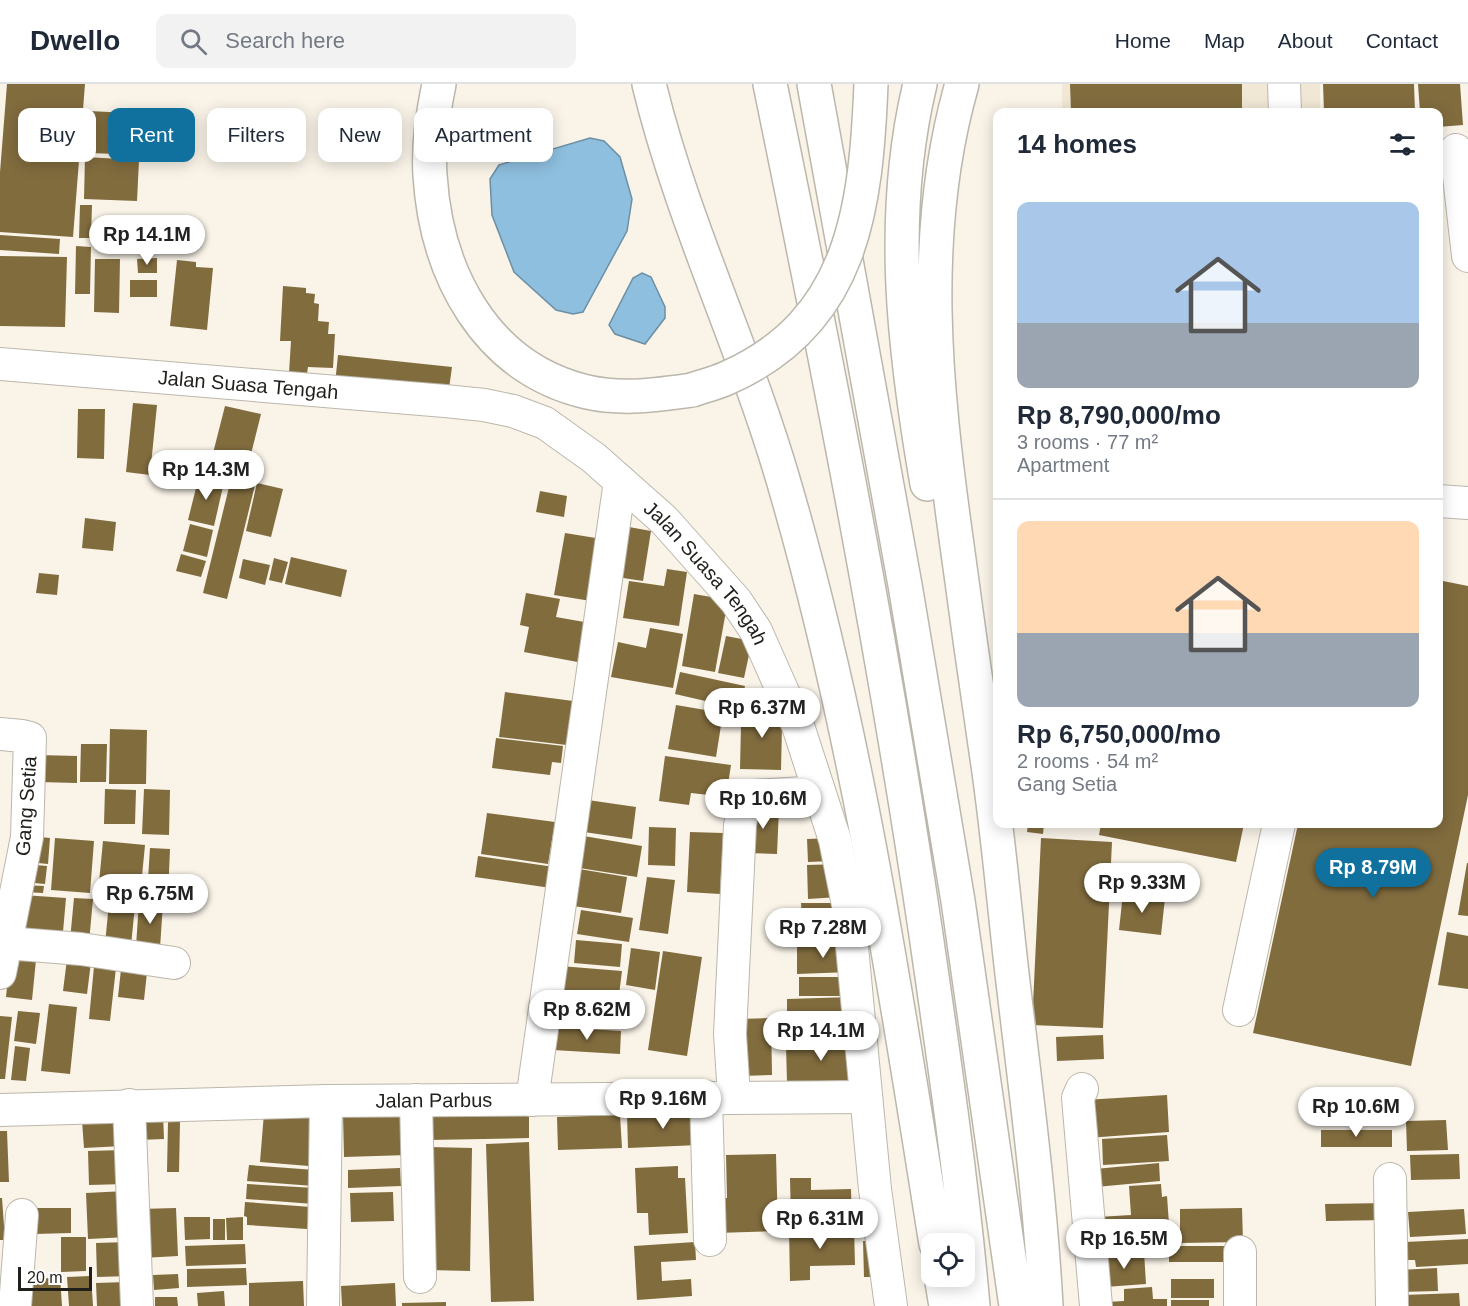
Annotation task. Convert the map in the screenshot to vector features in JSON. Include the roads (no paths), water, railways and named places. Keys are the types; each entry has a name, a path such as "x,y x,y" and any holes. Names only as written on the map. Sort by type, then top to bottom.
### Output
{"highway":[{"path":"438,84 431,124 430,174 436,226 448,267 467,305 493,339 523,364 555,382 588,392 622,396 657,395 692,390 725,379 755,365 784,345 808,321 828,292 844,261 856,221 864,186 869,146 871,84"},
{"path":"649,84 676,175 739,346 784,480 835,679 889,946 934,1233"},
{"path":"770,84 877,633 908,812 957,1155 973,1306"},
{"path":"814,84 905,585 946,831 975,1014 1016,1306"},
{"path":"920,84 910,135 902,208 901,263 904,316 921,449 1012,971"},
{"path":"962,84 950,134 938,212 934,292 935,348 945,454 993,800"},
{"path":"996,828 1038,1191 1046,1306"},
{"path":"943,1287 946,1306"}],"street":[{"path":"1284,84 1285,108"},
{"path":"1456,150 1468,256"},
{"name":"Jalan Suasa Tengah","path":"0,364 484,405 513,411 545,423 594,458 664,520 747,616 777,676 798,726 835,840 848,905 874,1189 891,1306"},
{"path":"532,1100 620,480"},
{"path":"1443,501 1468,503"},
{"name":"Gang Setia","path":"0,734 30,738 27,837 0,973"},
{"path":"710,1240 719,1096 730,1034 740,825 743,808 754,796 819,792"},
{"path":"1239,1010 1278,828"},
{"path":"6,943 81,949 174,963"},
{"path":"1082,1089 1078,1098 1096,1306"},
{"name":"Jalan Parbus","path":"0,1110 326,1101 719,1096 866,1097"},
{"path":"416,1100 420,1276"},
{"path":"323,1306 326,1101"},
{"path":"129,1105 137,1306"},
{"path":"1390,1179 1392,1306"},
{"path":"15,1306 22,1215"},
{"path":"1240,1252 1240,1306"}],"water":[{"path":"590,138 604,141 620,157 632,199 627,231 583,312 573,314 556,310 514,272 492,215 490,179 499,165 509,162 553,162 553,149"},
{"path":"642,273 651,277 665,307 665,318 645,344 615,334 609,325 633,278"}]}
